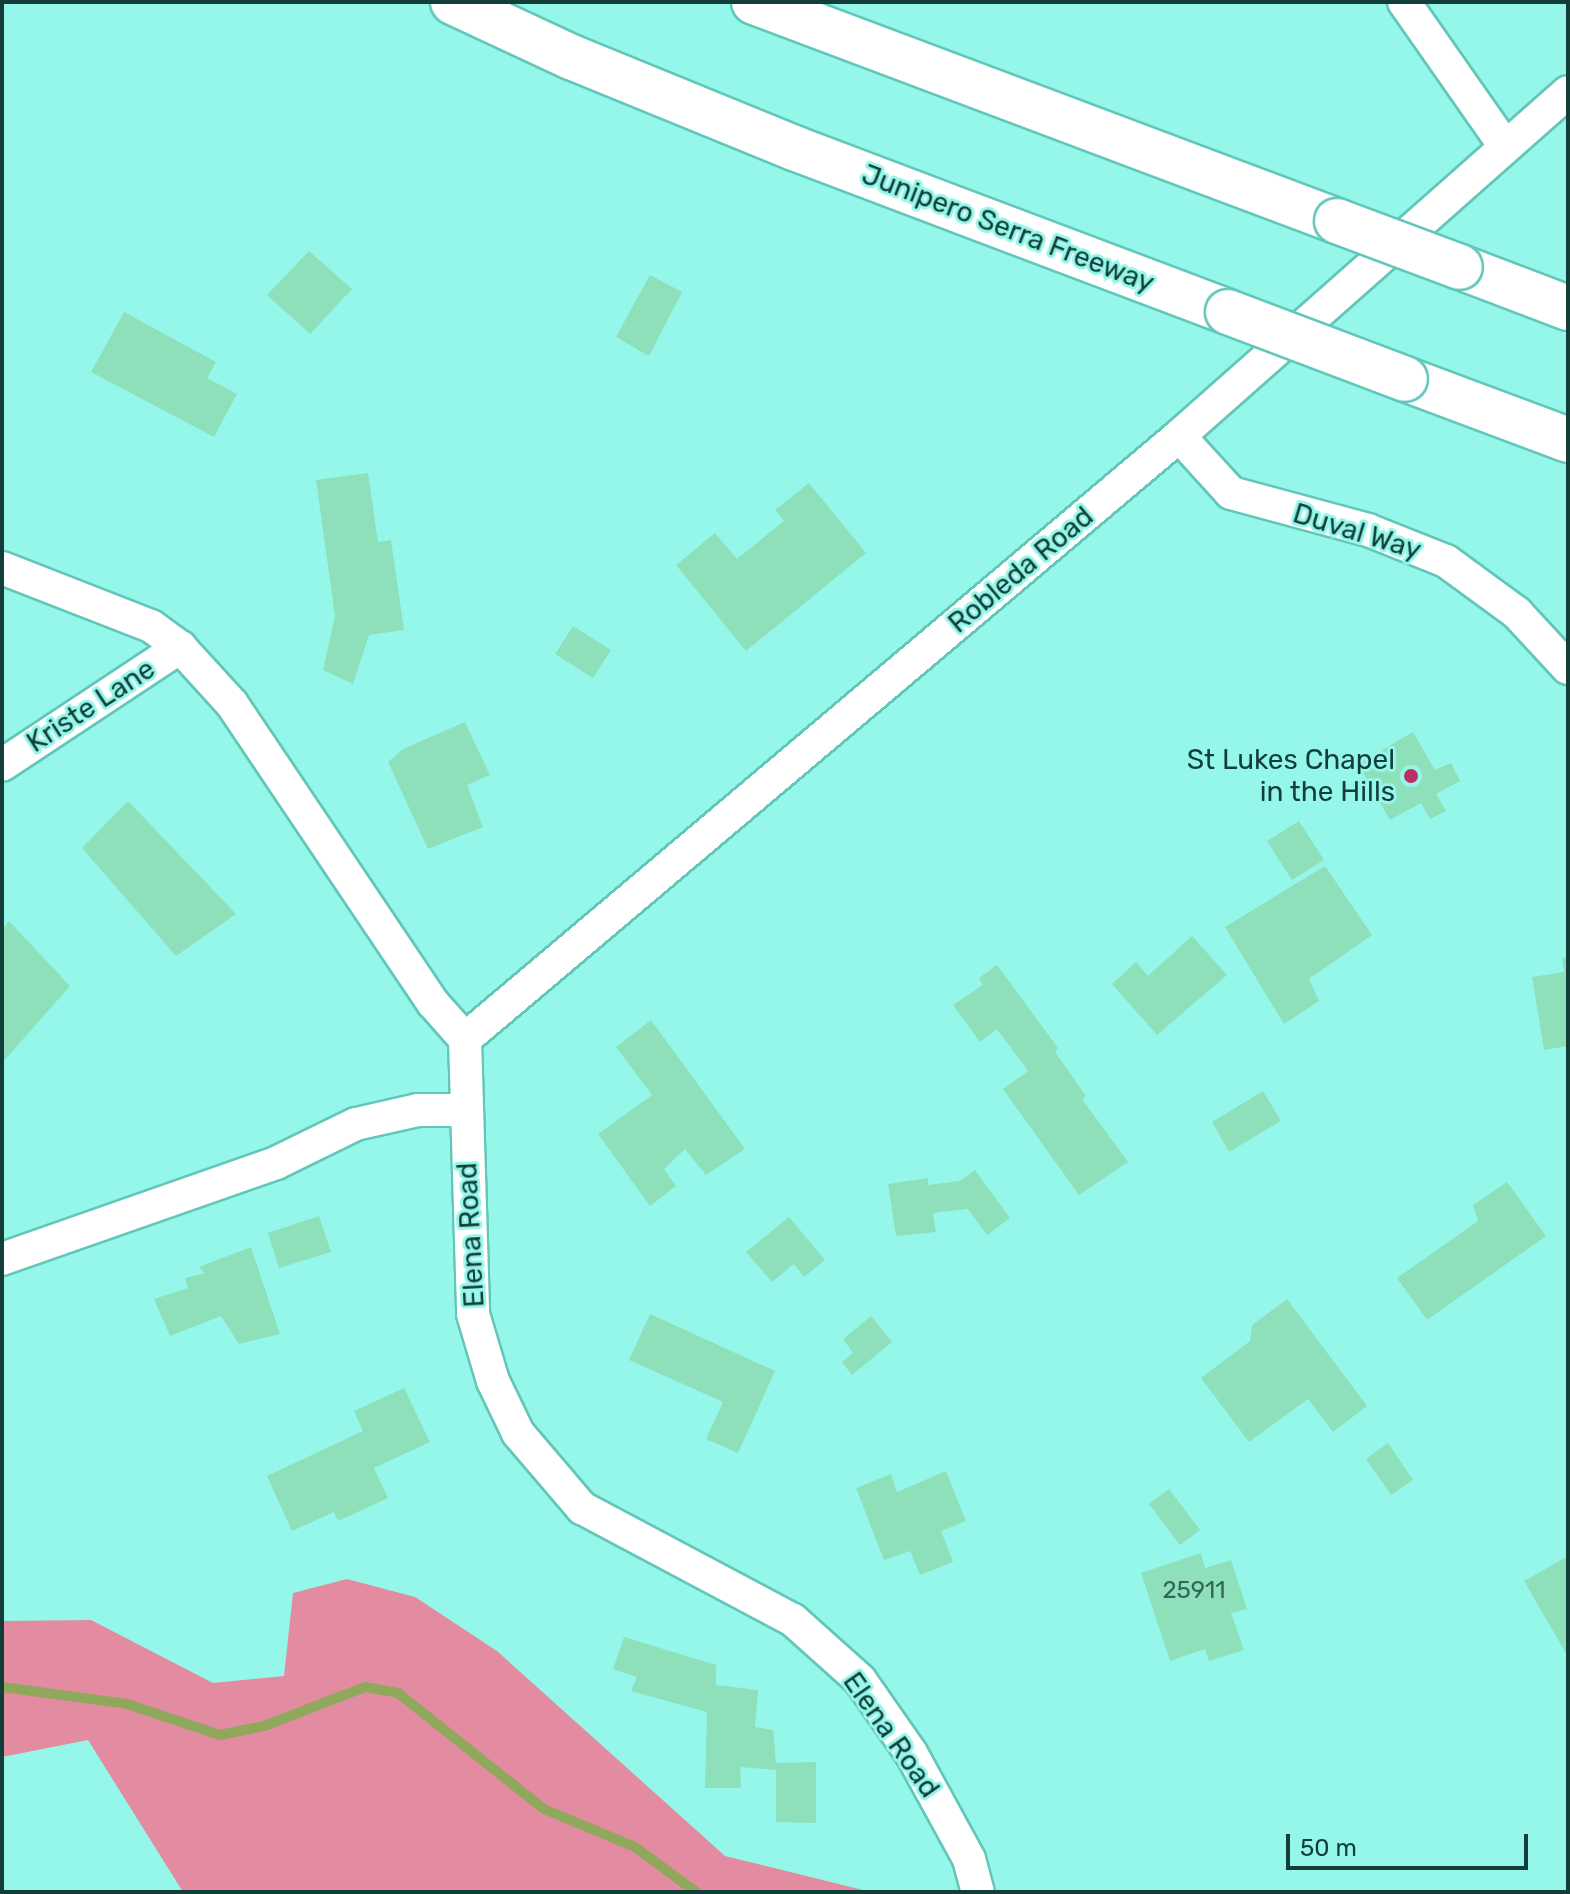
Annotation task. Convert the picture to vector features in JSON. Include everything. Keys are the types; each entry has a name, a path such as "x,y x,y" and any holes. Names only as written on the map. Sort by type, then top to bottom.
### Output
{"highway":[{"name":"Junipero Serra Freeway","path":"453,2 571,57 794,148 1568,440"},
{"path":"754,2 1568,308"}],"street":[{"path":"1404,2 1505,146"},
{"name":"Robleda Road","path":"465,1039 1179,436 1568,92"},
{"name":"Duval Way","path":"1179,436 1231,493 1368,530 1446,561 1517,613 1568,668"},
{"path":"2,568 116,610 180,647 232,704 439,1011 465,1039"},
{"name":"Kriste Lane","path":"2,765 180,647"},
{"name":"Elena Road","path":"465,1039 473,1314 493,1381 518,1433 582,1508 793,1620 860,1680 911,1753 969,1859 978,1892"},
{"path":"2,1259 276,1163 356,1124 418,1110 467,1110"}],"shaded area":[{"path":"347,1579 415,1597 497,1651 725,1856 871,1892 183,1892 88,1740 2,1757 2,1621 91,1620 213,1683 284,1676 293,1593"}],"building":[{"path":"309,251 352,289 310,334 267,295"},
{"path":"650,275 682,292 649,356 616,337"},
{"path":"124,312 216,362 207,378 237,394 214,437 91,372"},
{"path":"368,473 378,542 391,540 404,630 369,635 353,684 323,670 335,616 316,480"},
{"path":"809,483 866,553 746,651 676,565 715,533 737,559 784,521 775,510"},
{"path":"573,626 611,650 593,678 555,654"},
{"path":"465,722 490,775 467,785 483,827 428,849 388,762 403,749"},
{"name":"St Lukes Chapel in the Hills","path":"1413,732 1435,770 1451,763 1460,781 1436,794 1446,811 1430,819 1421,803 1390,820 1358,764"},
{"path":"128,801 236,914 176,956 82,848"},
{"path":"1299,821 1324,860 1292,880 1267,841"},
{"path":"1325,866 1372,935 1309,979 1319,1001 1284,1024 1225,927"},
{"path":"9,921 70,986 2,1063 2,930"},
{"path":"1192,936 1227,975 1157,1035 1112,984 1136,962 1148,976"},
{"path":"1568,957 1568,1046 1544,1050 1532,977 1564,972 1562,958"},
{"path":"997,965 1058,1048 1055,1052 1086,1096 1082,1099 1128,1162 1079,1195 1003,1089 1028,1071 997,1029 980,1042 953,1005 983,985 979,978"},
{"path":"651,1020 745,1149 706,1175 685,1149 664,1169 676,1186 650,1206 598,1134 652,1095 616,1047"},
{"path":"1263,1091 1281,1121 1229,1152 1212,1122"},
{"path":"975,1170 1010,1218 987,1235 968,1209 933,1213 936,1232 896,1236 888,1184 928,1178 928,1185 960,1181"},
{"path":"1507,1182 1546,1236 1427,1320 1397,1278 1478,1221 1473,1205"},
{"path":"319,1216 331,1252 279,1268 268,1233"},
{"path":"789,1217 825,1260 804,1277 794,1264 772,1282 746,1252"},
{"path":"251,1247 280,1334 239,1344 221,1316 170,1336 154,1299 188,1288 185,1278 205,1273 199,1267"},
{"path":"1287,1299 1367,1406 1333,1432 1308,1399 1249,1442 1201,1378 1250,1341 1252,1325"},
{"path":"650,1314 775,1371 738,1453 706,1439 723,1402 629,1360"},
{"path":"871,1316 892,1342 852,1375 842,1362 853,1353 843,1339"},
{"path":"404,1388 430,1442 374,1468 388,1498 338,1521 334,1512 292,1531 267,1476 363,1431 354,1411"},
{"path":"1388,1443 1413,1480 1391,1495 1366,1459"},
{"path":"946,1471 966,1521 941,1531 953,1562 920,1575 910,1551 884,1560 856,1488 891,1474 897,1492"},
{"path":"1169,1489 1200,1530 1180,1545 1149,1504"},
{"path":"1201,1553 1205,1568 1231,1560 1247,1609 1231,1613 1244,1650 1209,1661 1205,1649 1170,1661 1141,1573"},
{"path":"1568,1556 1567,1594 1568,1657 1524,1581"},
{"path":"624,1637 716,1665 716,1685 758,1690 755,1727 773,1730 776,1763 816,1762 816,1823 776,1822 776,1770 740,1767 741,1788 705,1788 707,1712 631,1691 637,1677 613,1669"}],"waterway":[{"path":"2,1687 127,1704 220,1735 264,1726 365,1687 398,1693 544,1809 635,1847 696,1892"}],"place":[{"name":"St Lukes Chapel in the Hills","path":"1411,776"}]}
